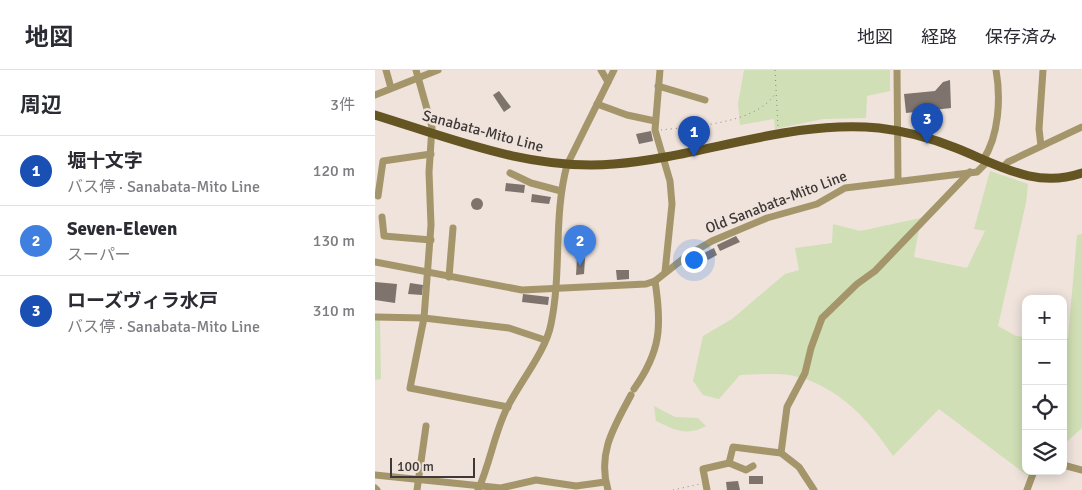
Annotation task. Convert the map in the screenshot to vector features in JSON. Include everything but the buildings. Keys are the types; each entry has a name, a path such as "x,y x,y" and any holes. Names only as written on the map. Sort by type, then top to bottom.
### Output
{"main road":[{"name":"Sanabata-Mito Line","path":"375,115 507,156 567,165 616,164 815,129 848,126 898,131 942,142 1023,176 1043,179 1063,178 1082,173"}],"street":[{"path":"386,70 391,88"},
{"path":"416,70 432,133 429,172 431,240 424,318 410,388 508,407"},
{"path":"375,95 438,70"},
{"path":"601,70 608,82"},
{"path":"478,488 499,426 545,340 551,325 561,191 567,165 614,70"},
{"path":"659,70 655,130 670,181 672,204 665,272"},
{"path":"897,70 898,180"},
{"path":"985,161 990,149 998,107 996,70"},
{"path":"1041,146 1039,129 1043,70"},
{"path":"658,86 705,100"},
{"path":"597,104 627,115 655,121"},
{"path":"1002,168 1008,162 1082,127"},
{"path":"378,196 383,161 431,154"},
{"name":"Old Sanabata-Mito Line","path":"655,281 665,272 712,241 767,218 817,204 845,188 970,172 979,170 985,161"},
{"path":"781,453 787,407 805,373 811,348 822,318 857,284 875,271 970,172"},
{"path":"510,173 531,183 561,191"},
{"path":"382,217 384,236 431,240"},
{"path":"449,277 453,228"},
{"path":"375,262 510,289 635,286 655,281 659,330 654,354 632,392 606,445 603,464 608,490"},
{"path":"375,317 424,318 509,328 545,340"},
{"path":"417,490 426,426"},
{"path":"729,463 733,447 781,453 799,467 814,490"},
{"path":"707,486 703,469 729,463 746,470 753,466"},
{"path":"1067,466 1082,470"},
{"path":"375,475 419,479 478,488 501,488 537,480 576,486 605,482"},
{"path":"1027,490 1033,475"}],"path":[{"path":"775,70 779,135"},
{"path":"655,130 732,119 768,105 775,94"},
{"path":"673,490 707,486"}],"green space":[{"path":"744,70 890,70 890,91 867,96 866,118 823,119 775,129 774,119 740,125 738,104"},
{"path":"990,171 1028,184 1026,203 998,326 1016,336 1022,337 1022,471 939,409 893,456 874,430 851,406 824,387 810,381 781,374 740,375 719,399 703,395 693,381 703,336 732,319 785,274 799,270 795,248 832,243 833,224 860,231 921,218 914,257 967,268 985,231 974,229"},
{"path":"1082,234 1082,428 1067,441 1067,338 1077,235"},
{"path":"375,319 380,320 381,379 375,380"},
{"path":"654,406 675,417 698,418 706,426 693,431 680,431 668,427 656,421"}],"place":[{"name":"ローズヴィラ水戸","path":"927,144"},
{"name":"堀十文字","path":"694,157"},
{"name":"Seven-Eleven","path":"580,266"}]}
